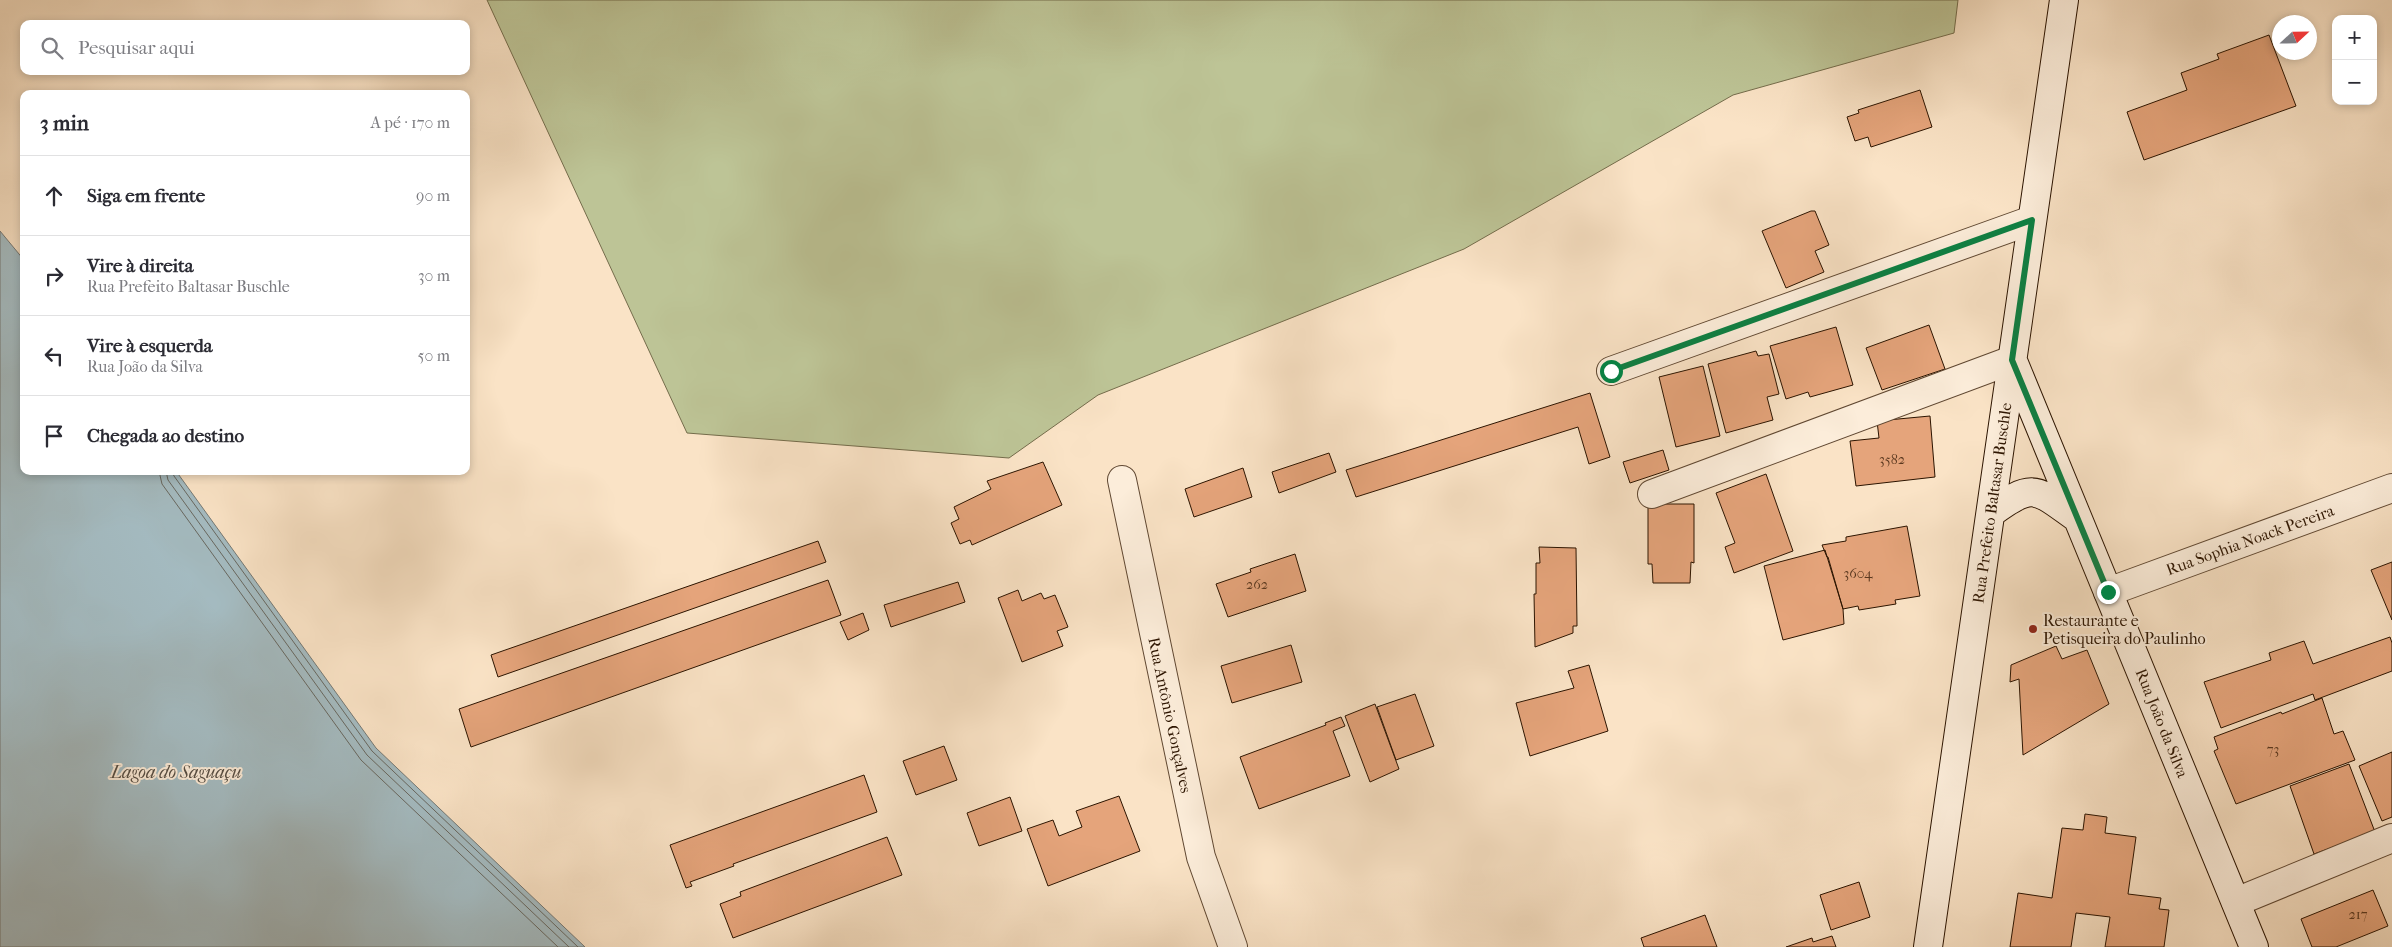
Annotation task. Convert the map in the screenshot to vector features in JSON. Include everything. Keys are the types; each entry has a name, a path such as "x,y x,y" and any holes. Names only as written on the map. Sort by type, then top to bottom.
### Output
{"street":[{"name":"Rua Prefeito Baltasar Buschle","path":"1928,947 2064,0"},
{"path":"1611,371 2032,220"},
{"path":"1652,494 2012,360"},
{"name":"Rua João da Silva","path":"2012,360 2254,947"},
{"name":"Rua Antônio Gonçalves","path":"1122,480 1201,857 1232,947"},
{"name":"Rua Sophia Noack Pereira","path":"2108,592 2392,488"},
{"path":"1991,513 2014,496 2027,492 2044,495 2077,518"},
{"path":"2236,902 2392,838"}],"green space":[{"path":"487,0 1958,0 1954,33 1733,95 1464,249 1098,395 1009,458 687,433"}],"water":[{"name":"Lagoa do Saguaçu","path":"0,231 20,255 20,475 179,475 376,748 585,947 0,947"}],"building":[{"path":"2269,35 2272,43 2272,60 2279,60 2296,106 2144,160 2127,112 2187,90 2181,73 2219,59 2217,54"},
{"path":"1920,90 1932,127 1871,147 1868,137 1855,141 1847,117 1859,113 1858,110"},
{"path":"1815,211 1829,245 1815,251 1824,272 1786,288 1762,231"},
{"path":"1929,325 1945,369 1882,390 1866,348"},
{"path":"1836,327 1853,385 1810,397 1808,392 1786,399 1770,346"},
{"path":"1756,351 1758,356 1769,354 1779,394 1767,397 1773,420 1726,433 1708,364"},
{"path":"1703,366 1720,436 1676,447 1659,377"},
{"path":"1590,393 1610,457 1589,464 1578,427 1356,497 1346,470"},
{"path":"1930,416 1935,477 1856,486 1850,441 1879,438 1877,421"},
{"path":"1663,450 1669,470 1630,483 1623,462"},
{"path":"1329,453 1336,472 1279,493 1272,472"},
{"path":"1043,462 1062,505 972,545 970,540 960,544 951,523 959,519 954,507 991,489 987,481"},
{"path":"1243,468 1252,497 1194,517 1185,489"},
{"path":"1766,474 1793,551 1734,573 1725,547 1735,543 1716,493"},
{"path":"1648,504 1694,504 1694,563 1691,562 1690,583 1653,583 1652,564 1648,564"},
{"path":"1907,526 1920,596 1895,600 1896,604 1859,610 1858,606 1843,609 1828,557 1822,545 1846,541 1846,537"},
{"path":"818,541 826,562 498,677 491,655"},
{"path":"1539,547 1576,548 1577,626 1573,626 1573,633 1535,647 1534,594 1536,594 1536,563 1540,563"},
{"path":"1825,550 1843,609 1844,624 1783,640 1764,566"},
{"path":"1295,554 1306,591 1228,617 1216,584 1251,572 1250,569"},
{"path":"2392,562 2392,620 2371,570"},
{"path":"828,580 841,615 471,747 459,709"},
{"path":"958,582 965,602 891,627 884,605"},
{"path":"1018,590 1022,601 1041,593 1044,599 1055,595 1068,627 1057,631 1063,646 1022,662 998,598"},
{"path":"863,613 869,630 848,640 840,622"},
{"path":"2390,637 2392,643 2392,671 2315,700 2313,694 2221,728 2204,682 2271,660 2269,653 2304,641 2313,664"},
{"path":"1291,645 1302,682 1232,703 1221,666"},
{"path":"2056,646 2062,659 2087,650 2109,704 2023,755 2019,679 2010,682 2011,665"},
{"path":"1589,665 1608,731 1530,756 1516,703 1574,688 1568,671"},
{"path":"1415,694 1434,746 1396,760 1377,707"},
{"path":"2322,698 2334,734 2343,731 2355,760 2236,804 2214,751 2218,749 2214,737"},
{"path":"1375,704 1399,769 1370,782 1345,716"},
{"path":"1341,717 1345,726 1333,731 1350,776 1259,809 1240,757 1326,725 1325,723"},
{"path":"944,746 957,780 916,795 903,761"},
{"path":"2392,752 2392,817 2382,821 2359,766"},
{"path":"2349,764 2375,832 2314,854 2290,786"},
{"path":"864,775 877,812 733,864 734,866 690,882 692,886 686,888 670,845"},
{"path":"1119,796 1140,851 1048,886 1027,829 1053,820 1059,836 1082,827 1076,811"},
{"path":"1010,797 1022,831 979,846 967,813"},
{"path":"2085,814 2107,817 2105,833 2136,837 2128,894 2161,898 2159,909 2169,910 2164,947 2105,947 2110,917 2076,913 2071,947 2010,947 2018,893 2052,898 2062,828 2083,830"},
{"path":"887,837 902,875 733,938 720,904 741,896 740,892"},
{"path":"1859,882 1870,917 1831,930 1820,895"},
{"path":"2373,890 2388,926 2336,947 2312,947 2301,919"},
{"path":"1705,915 1717,947 1644,947 1641,938"},
{"path":"1832,936 1836,947 1786,947 1812,938 1813,942"}],"place":[{"name":"Restaurante e Petisqueira do Paulinho","path":"2033,629"}],"route":[{"path":"1611,371 2032,220 2012,360 2108,592"}]}
